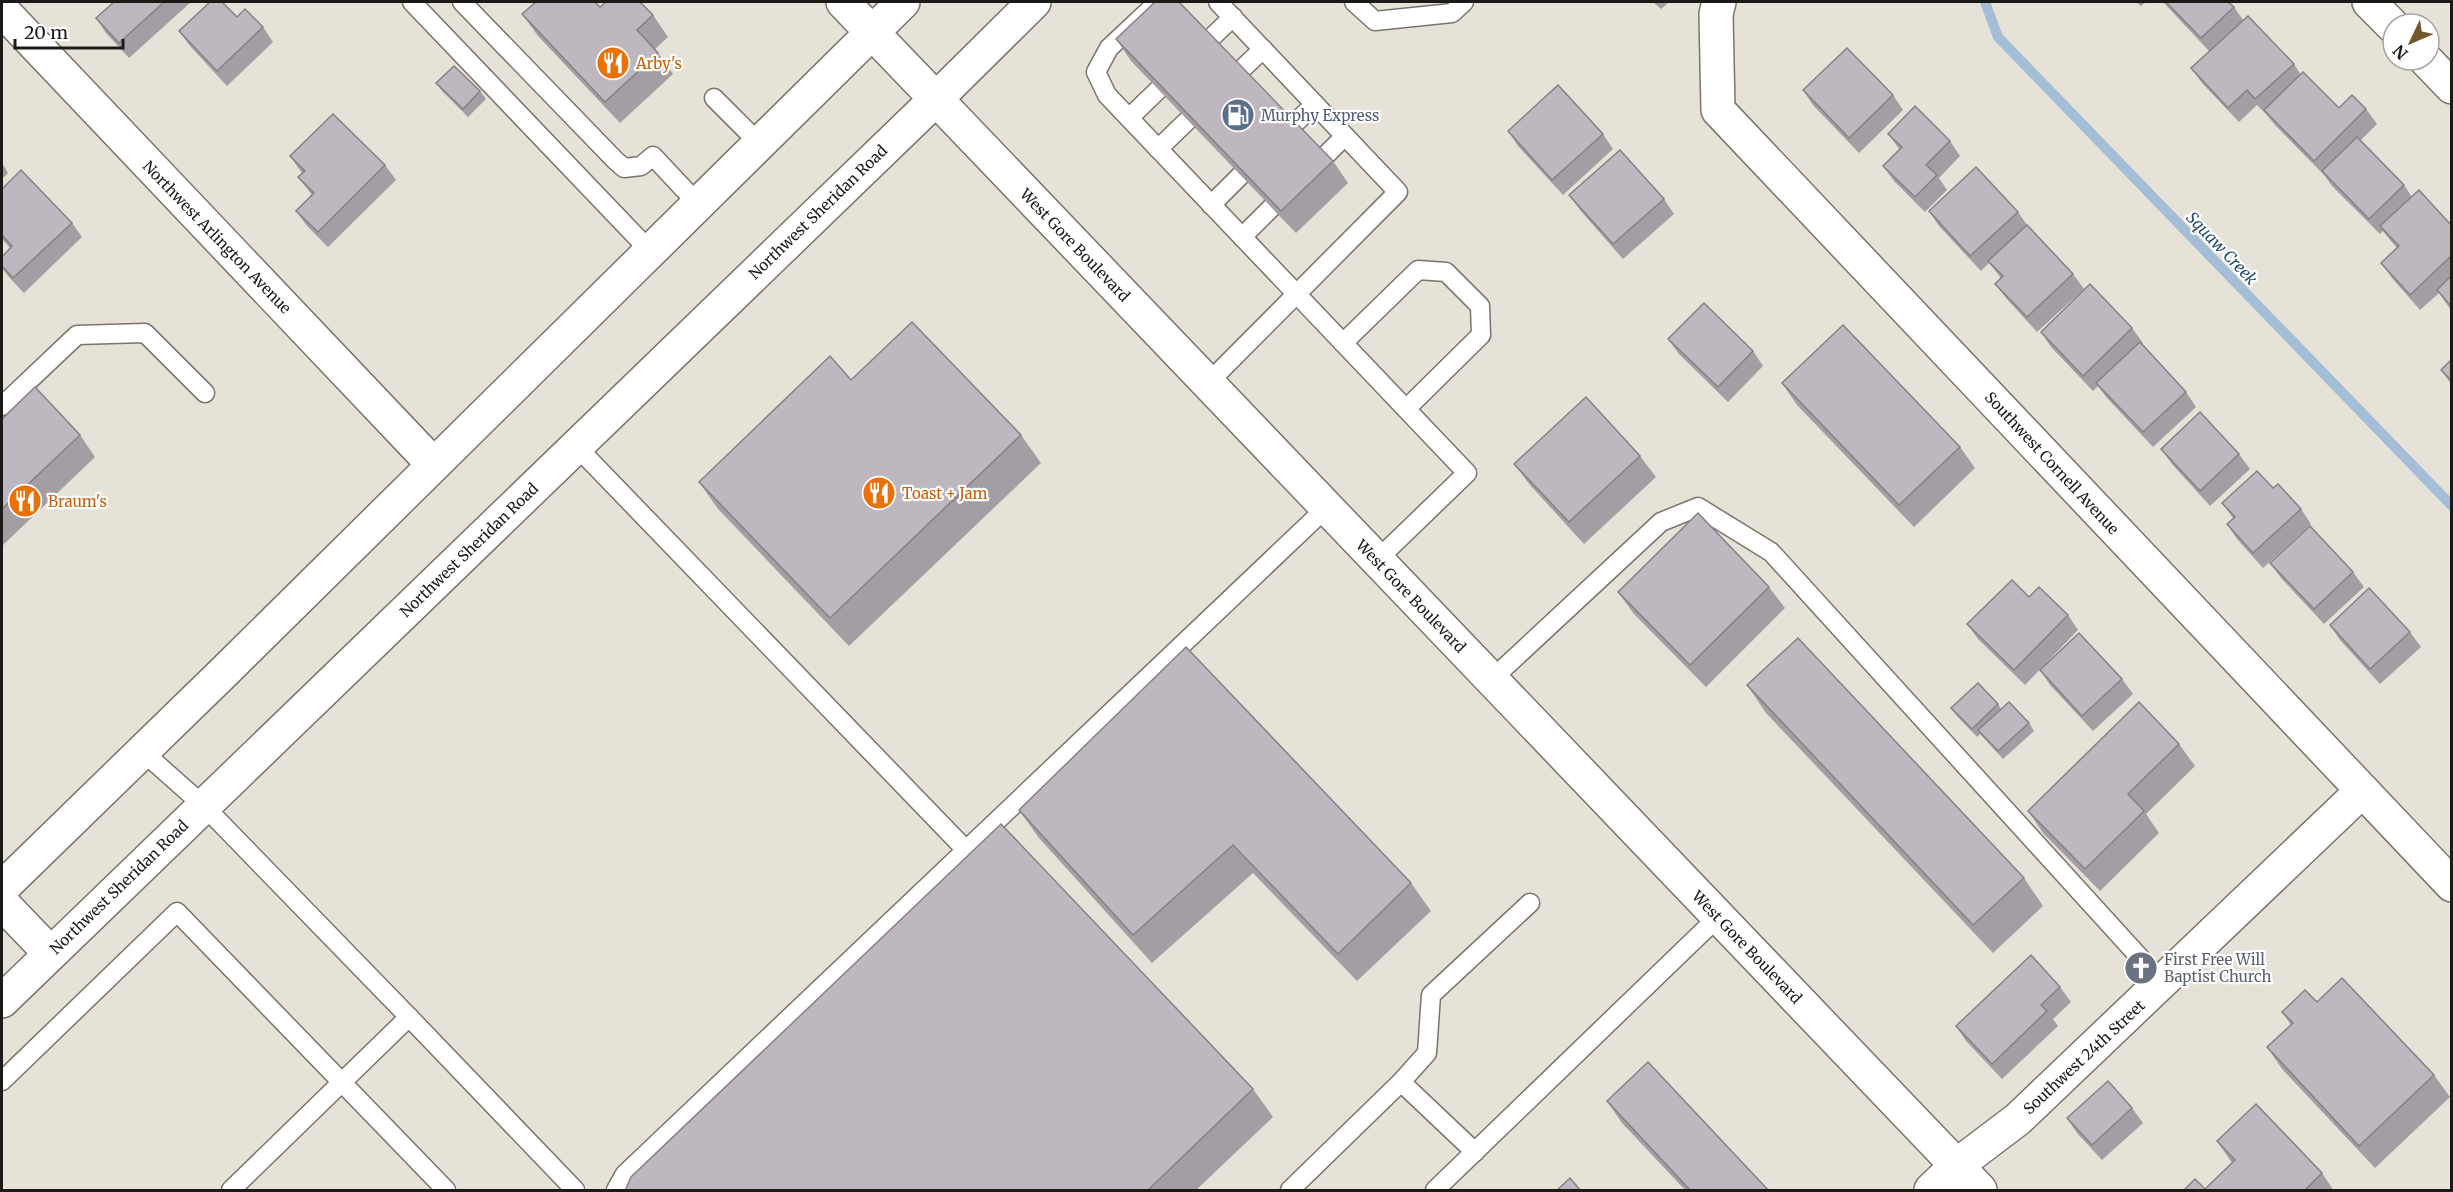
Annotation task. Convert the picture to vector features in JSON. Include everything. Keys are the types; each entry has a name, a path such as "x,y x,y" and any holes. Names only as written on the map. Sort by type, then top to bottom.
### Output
{"main road":[{"name":"West Gore Boulevard","path":"843,2 1980,1191"},
{"path":"2,888 903,2"},
{"name":"Northwest Sheridan Road","path":"2,1001 1034,2"},
{"path":"2369,2 2381,14"},
{"name":"Southwest Cornell Avenue","path":"1718,8 1718,110 2451,885"},
{"name":"Northwest Arlington Avenue","path":"2,10 433,464"},
{"path":"2437,72 2451,87"},
{"name":"Southwest 24th Street","path":"1930,1191 1956,1166 2018,1119 2362,791"},
{"path":"2,903 50,953"}],"lane":[{"path":"412,2 650,251"},
{"path":"462,2 624,168 641,166 653,156 697,203"},
{"path":"1158,2 1108,48 1096,72 1107,95 1467,472 1377,560"},
{"path":"1208,383 1398,192 1218,2"},
{"path":"1354,2 1375,21 1452,5"},
{"path":"1210,39 1233,17"},
{"path":"1240,71 1263,49"},
{"path":"1129,118 1158,90"},
{"path":"714,98 760,144"},
{"path":"1293,125 1315,104"},
{"path":"1158,149 1188,120"},
{"path":"1324,157 1345,136"},
{"path":"1211,204 1241,176"},
{"path":"1242,237 1272,207"},
{"path":"1343,343 1418,270 1446,272 1480,306 1481,335 1406,409"},
{"path":"2,406 77,335 146,333 205,393"},
{"path":"576,446 966,850"},
{"path":"1491,680 1661,522 1698,507 1771,552 2163,983"},
{"path":"616,1191 625,1174 1326,508"},
{"path":"142,751 204,806 575,1191"},
{"path":"1290,1191 1401,1082 1427,1053 1431,995 1530,903"},
{"path":"2,1081 177,912 446,1191"},
{"path":"1435,1191 1718,917"},
{"path":"231,1191 409,1017"},
{"path":"1401,1082 1474,1152"}],"building":[{"path":"114,2 164,2 119,43 96,18"},
{"path":"210,2 222,2 237,17 245,9 263,27 217,71 179,31"},
{"name":"Arby's","path":"536,2 595,2 600,7 606,2 640,2 653,15 637,30 658,53 605,102 522,14"},
{"path":"1155,2 1179,2 1333,161 1281,211 1116,39"},
{"path":"2166,2 2228,2 2234,7 2201,38"},
{"path":"2248,16 2294,64 2255,99 2247,90 2228,108 2191,68"},
{"path":"1847,48 1893,95 1849,138 1803,90"},
{"path":"454,66 480,91 463,109 436,83"},
{"path":"2303,72 2339,108 2352,95 2366,109 2314,161 2264,110"},
{"path":"1558,85 1603,134 1552,180 1508,131"},
{"path":"1915,106 1950,141 1926,165 1937,175 1915,197 1883,166 1902,147 1888,134"},
{"path":"333,114 385,165 318,232 296,211 314,193 298,177 305,171 290,156"},
{"path":"2357,137 2404,185 2369,219 2322,171"},
{"path":"1620,150 1664,199 1613,244 1569,195"},
{"path":"1976,167 2018,212 1970,256 1929,211"},
{"path":"21,170 72,223 13,278 2,266 2,257 12,246 2,235 2,189"},
{"path":"2419,190 2451,225 2451,256 2410,295 2381,263 2399,246 2380,226"},
{"path":"2027,225 2073,274 2027,317 1995,284 2003,276 1988,261"},
{"path":"2451,276 2451,306 2437,290"},
{"path":"2090,284 2132,328 2083,376 2041,332"},
{"path":"1704,303 1753,351 1718,387 1668,339"},
{"path":"912,322 1021,435 830,618 699,482 830,356 851,380"},
{"path":"1843,325 1960,447 1899,505 1782,383"},
{"path":"2140,342 2186,392 2143,432 2096,383"},
{"path":"2451,360 2451,380 2441,370"},
{"path":"35,387 80,435 2,509 2,419"},
{"path":"1586,397 1640,456 1569,522 1514,464"},
{"path":"2200,412 2239,454 2200,491 2161,449"},
{"path":"2257,471 2273,488 2278,484 2301,509 2253,553 2227,524 2235,517 2222,503"},
{"path":"1698,513 1769,587 1690,665 1618,592"},
{"path":"2310,526 2353,572 2314,609 2270,563"},
{"path":"2012,580 2029,597 2039,587 2068,615 2014,670 1967,624"},
{"path":"2369,588 2410,632 2370,669 2330,625"},
{"path":"2079,633 2122,679 2082,716 2040,670"},
{"path":"1798,638 2024,878 1973,925 1747,685"},
{"path":"1186,647 1411,883 1338,954 1233,845 1133,935 1019,810"},
{"path":"1978,683 1998,704 1972,729 1951,708"},
{"path":"2009,702 2029,723 1998,751 1978,730"},
{"path":"2139,702 2179,744 2128,794 2144,811 2085,869 2028,811"},
{"path":"1001,824 1253,1089 1147,1191 625,1191 631,1177"},
{"path":"2031,955 2060,987 2041,1005 2047,1011 1992,1064 1956,1026"},
{"path":"2342,978 2434,1075 2359,1146 2267,1047 2293,1023 2282,1012 2305,990 2317,1002"},
{"path":"1648,1062 1769,1191 1691,1191 1607,1101"},
{"path":"2108,1081 2132,1108 2092,1145 2067,1118"},
{"path":"2256,1104 2322,1173 2304,1191 2183,1191 2195,1179 2205,1189 2235,1160 2217,1141"},
{"path":"1570,1178 1581,1191 1556,1191"}],"waterway":[{"name":"Squaw Creek","path":"1985,2 1998,37 2452,506"}],"place":[{"name":"Arby's","path":"613,63"},
{"name":"Murphy Express","path":"1238,115"},
{"name":"Toast + Jam","path":"879,493"},
{"name":"Braum's","path":"25,501"},
{"name":"First Free Will Baptist Church","path":"2141,968"}]}
